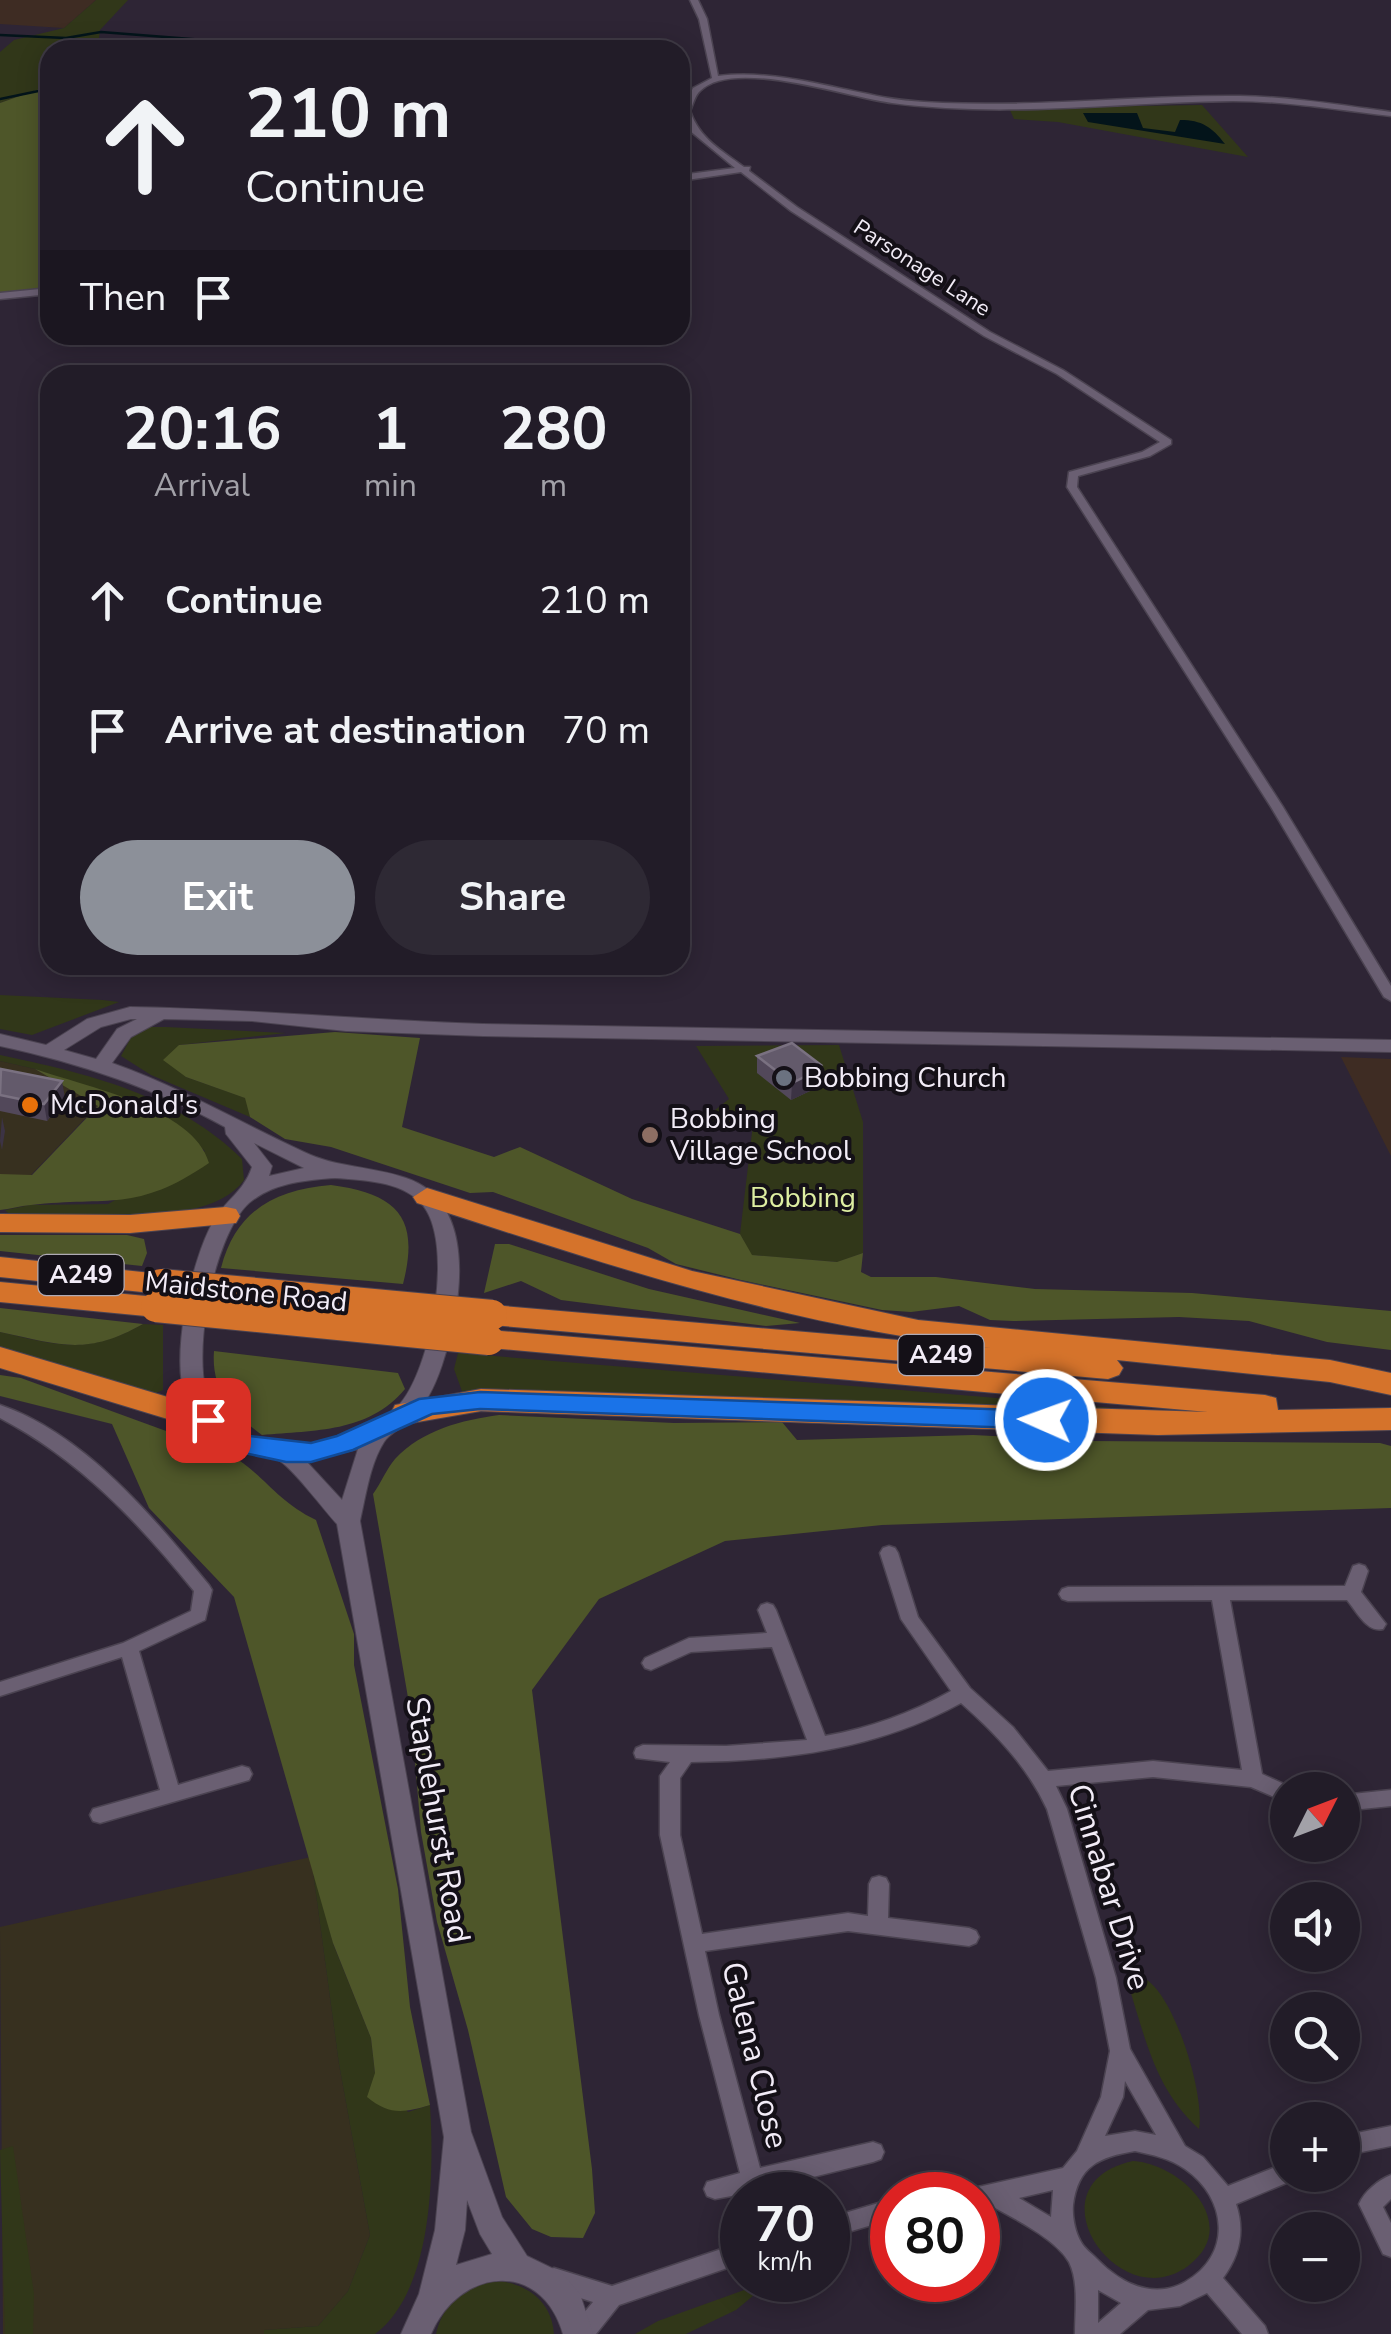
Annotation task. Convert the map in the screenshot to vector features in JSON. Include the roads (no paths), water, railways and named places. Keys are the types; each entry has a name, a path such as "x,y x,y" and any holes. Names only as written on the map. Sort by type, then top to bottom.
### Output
{"highway":[{"path":"427,1197 688,1280 918,1330 1330,1371 1391,1386"},
{"path":"0,1223 130,1224 226,1216"},
{"name":"Maidstone Road","path":"0,1267 159,1296"},
{"name":"Maidstone Road","path":"0,1292 159,1296 490,1328"},
{"name":"A249","path":"490,1328 1391,1386"},
{"name":"A249","path":"490,1328 1391,1418"},
{"path":"0,1358 208,1420"},
{"path":"406,1412 480,1400 1158,1424 1391,1418"}],"main road":[{"path":"49,1050 104,1019 130,1013 501,1030 1391,1046"},
{"path":"101,1065 124,1033 163,1014"},
{"path":"0,1040 101,1065 222,1118 292,1156 335,1172"},
{"path":"222,1118 262,1166 254,1190"},
{"path":"335,1172 386,1178 427,1197 442,1217 448,1242 447,1273 432,1373 406,1412 378,1432 311,1452 286,1453 244,1444 223,1434 208,1420 191,1390 189,1367 211,1249 226,1216 254,1190 288,1177 335,1172"},
{"name":"Staplehurst Road","path":"378,1432 362,1463 348,1520 457,2132 490,2224 531,2272 566,2303 579,2334"},
{"path":"286,1453 348,1520"},
{"name":"Staplehurst Road","path":"416,2334 432,2298 450,2230 457,2132"},
{"path":"432,2298 471,2270 531,2272"}],"street":[{"path":"694,0 703,19 714,76 772,76 870,99 936,105 1064,107 1283,100 1391,114"},
{"name":"Parsonage Lane","path":"690,103 696,90 714,76"},
{"name":"Parsonage Lane","path":"690,122 706,142 816,224 1167,442 1146,454 1073,474 1072,487 1278,807 1391,997"},
{"path":"690,177 746,169"},
{"path":"0,296 40,292"},
{"path":"0,1411 51,1435 106,1480 203,1590 198,1614 129,1648 0,1689"},
{"name":"Cinnabar Drive","path":"889,1553 910,1619 963,1693 1006,1732 1043,1778 1057,1809 1106,1978 1120,2051 1175,2149"},
{"path":"1352,1593 1359,1571"},
{"path":"1068,1594 1352,1593"},
{"path":"1352,1593 1377,1624"},
{"path":"1220,1594 1254,1779"},
{"path":"767,1610 818,1744"},
{"path":"651,1662 688,1646 777,1640"},
{"path":"129,1648 171,1794"},
{"path":"643,1753 785,1752 887,1730 963,1693"},
{"name":"Galena Close","path":"684,1755 670,1776 670,1836 708,2015 750,2172"},
{"path":"1043,1778 1152,1769 1254,1779 1270,1787"},
{"path":"100,1815 242,1774"},
{"path":"1360,1801 1391,1798"},
{"path":"878,1923 879,1884"},
{"name":"Galena Close","path":"695,1944 848,1922 968,1937"},
{"name":"Cinnabar Drive","path":"1086,2155 1112,2097 1120,2051"},
{"path":"1360,2142 1391,2136"},
{"path":"1000,2204 1060,2237 1076,2258 1107,2285 1144,2298 1185,2294 1209,2279 1226,2252 1230,2233 1224,2198 1210,2176 1175,2149 1124,2140 1086,2155 1068,2176 1060,2216 1076,2258 1086,2286 1086,2334"},
{"name":"Galena Close","path":"793,2172 873,2152"},
{"path":"1000,2193 1068,2176"},
{"path":"1224,2198 1270,2179"},
{"path":"1391,2185 1370,2204 1391,2246"},
{"name":"Galena Close","path":"716,2189 720,2188"},
{"path":"579,2334 612,2297 720,2260"},
{"path":"531,2272 612,2297"},
{"path":"1209,2279 1257,2334"},
{"path":"1102,2334 1144,2298"}],"waterway":[{"path":"0,35 66,38 101,32 204,40"},
{"path":"0,99 40,91"}],"place":[{"name":"Bobbing Church","path":"784,1078"},
{"name":"McDonald's","path":"30,1105"},
{"name":"Bobbing Village School","path":"650,1135"}],"park label":[{"name":"Bobbing","path":"803,1198"}]}
